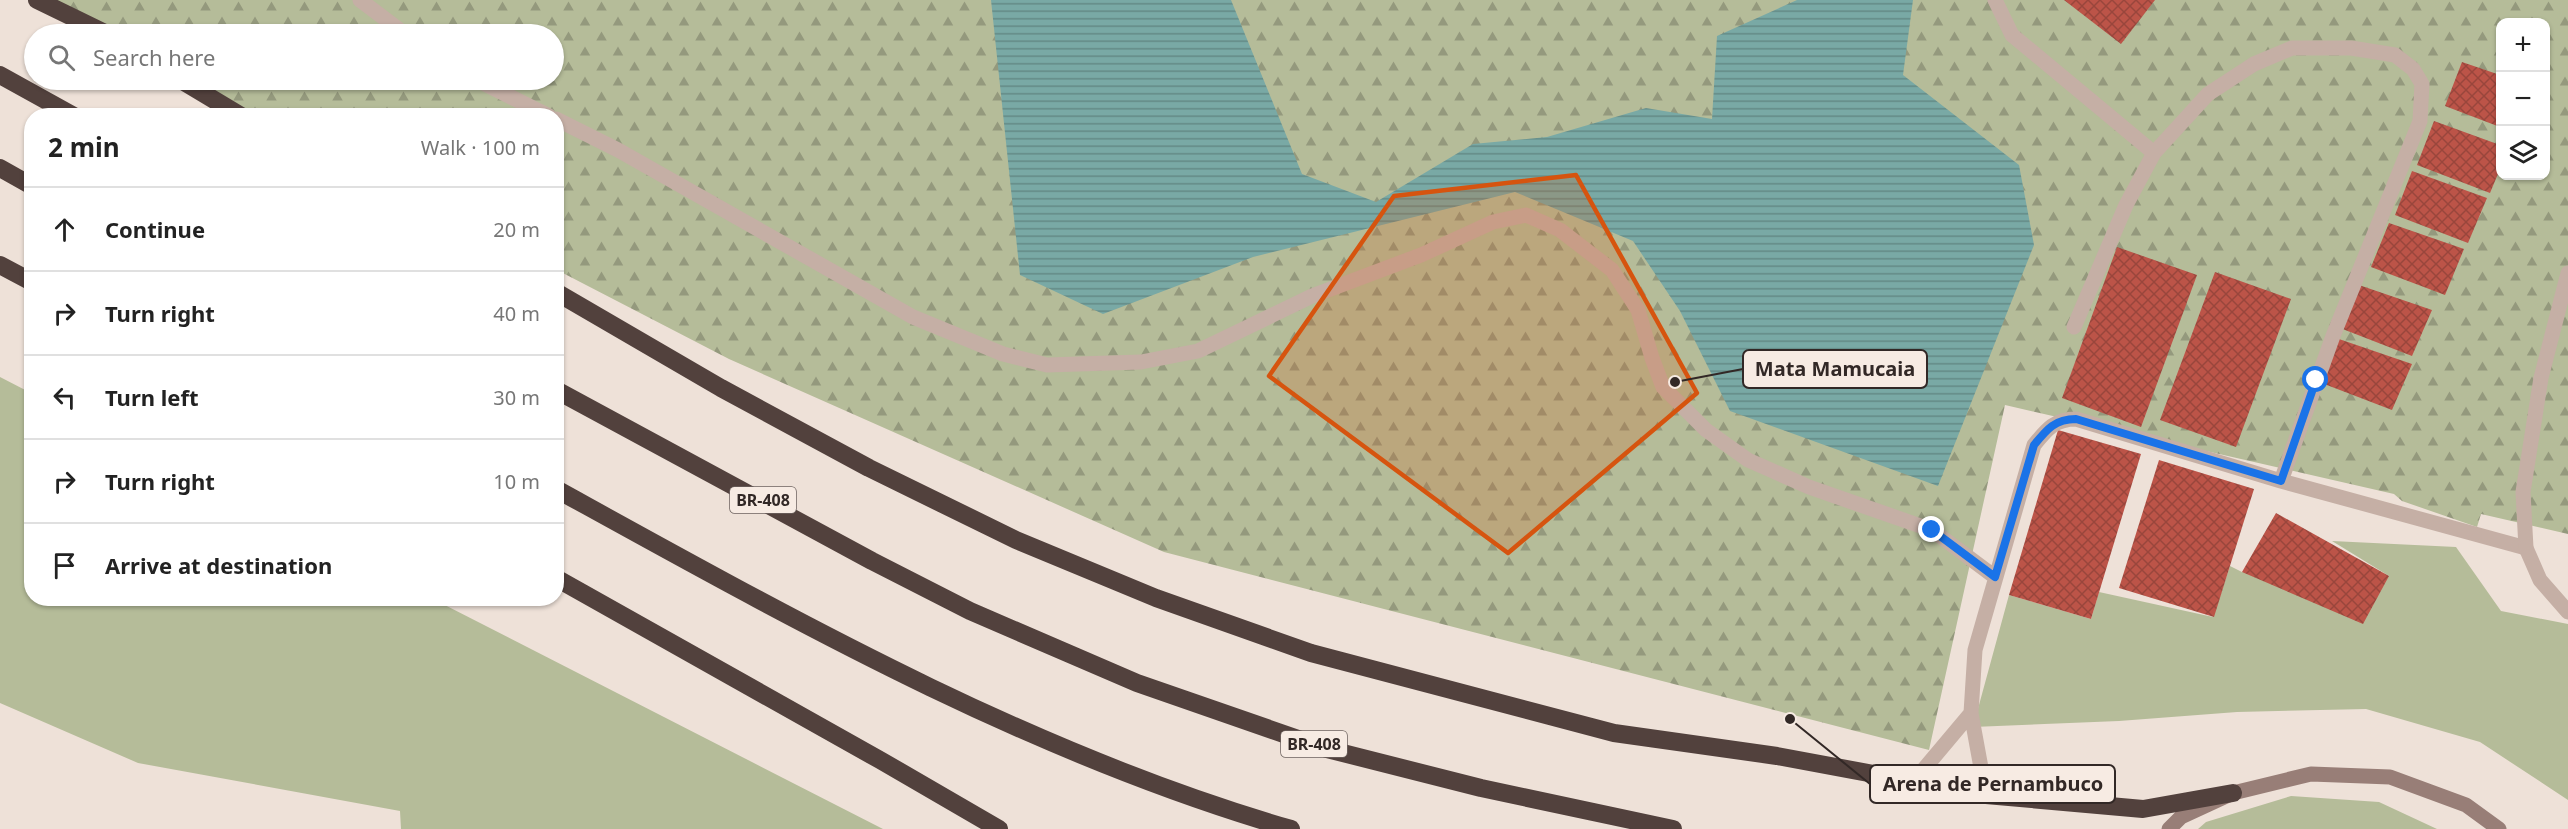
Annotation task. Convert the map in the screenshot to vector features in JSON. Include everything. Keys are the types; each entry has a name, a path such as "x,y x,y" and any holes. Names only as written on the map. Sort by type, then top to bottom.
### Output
{"highway":[{"path":"37,0 86,24"},
{"path":"0,75 24,88"},
{"path":"27,90 60,108"},
{"path":"198,90 228,108"},
{"path":"0,168 24,182"},
{"path":"0,265 24,278"},
{"path":"564,297 721,388 868,468 1016,540 1156,598 1311,653 1614,733 1777,756 1986,795 2143,809 2233,793"},
{"name":"BR-408","path":"564,394 872,561 970,611 1137,683 1328,749 1481,788 1673,829"},
{"path":"564,493 734,587 929,687 1079,754 1236,813 1291,829"},
{"path":"564,582 999,829"}],"main road":[{"path":"2169,829 2181,817 2233,793 2311,774 2390,777 2466,805 2499,829"}],"street":[{"path":"360,0 392,24"},
{"path":"1995,0 2012,35 2154,153"},
{"path":"2074,327 2126,205 2154,153 2208,93 2253,64 2292,48 2351,48 2395,55 2413,69 2422,84 2420,121 2333,336 2281,481"},
{"path":"497,90 533,108"},
{"path":"564,123 618,150 913,317 1003,354 1047,365 1141,362 1198,351 1312,296 1421,255 1493,222 1526,215 1560,230 1612,270 1638,310 1663,387 1706,430 1748,460 1799,483 1878,513 1932,530 1995,577"},
{"path":"2568,273 2541,378 2523,492 2526,548 2540,579 2568,612"},
{"path":"1986,795 1971,713 1975,650 2034,445 2048,427 2062,419 2076,419 2281,481 2526,548"},
{"path":"1913,782 1971,713"}],"highlighted area":[{"path":"1576,175 1697,393 1508,553 1269,376 1394,196"}],"green space":[{"path":"35,0 2568,0 2568,534 2481,514 2477,527 2402,501 2394,494 2005,405 1929,750 1164,552 729,359 564,274 564,108 244,108 209,90 564,90 564,24 82,24"},
{"path":"0,377 24,389 24,606 447,606 883,829 401,829 400,811 138,763 0,703"},
{"path":"2332,541 2456,547 2501,611 2568,624 2568,800 2480,742 2366,709 2237,712 2119,721 1973,727 2009,595 2091,619 2099,592 2213,617 2230,566 2242,572 2389,576"},
{"path":"2291,796 2379,802 2437,829 2198,829 2206,822"}],"water":[{"path":"991,0 1231,0 1302,174 1376,202 1473,144 1547,137 1646,108 1712,119 1717,36 1797,0 1913,0 1903,75 2019,165 2034,245 1938,486 1730,411 1680,311 1633,241 1515,192 1253,257 1103,314 1020,275"}],"building":[{"path":"2064,0 2155,0 2121,44"},
{"path":"2462,62 2496,74 2496,125 2445,106"},
{"path":"2434,121 2496,144 2496,179 2490,193 2417,165"},
{"path":"2412,171 2487,198 2468,243 2395,215"},
{"path":"2389,223 2464,249 2445,295 2371,267"},
{"path":"2117,247 2197,275 2141,427 2062,398"},
{"path":"2215,272 2291,299 2236,447 2160,420"},
{"path":"2356,284 2432,310 2412,356 2340,328"},
{"path":"2336,338 2412,364 2392,410 2319,382"},
{"path":"2058,430 2141,454 2091,619 2009,595"},
{"path":"2159,460 2254,489 2214,617 2119,588"},
{"path":"2276,513 2389,576 2363,624 2242,572"}],"place":[{"name":"Mata Mamucaia","path":"1675,382"},
{"name":"Arena de Pernambuco","path":"1790,719"}],"route":[{"path":"1932,530 1995,577 2034,445 2048,427 2062,419 2076,419 2281,481 2316,380"}]}
